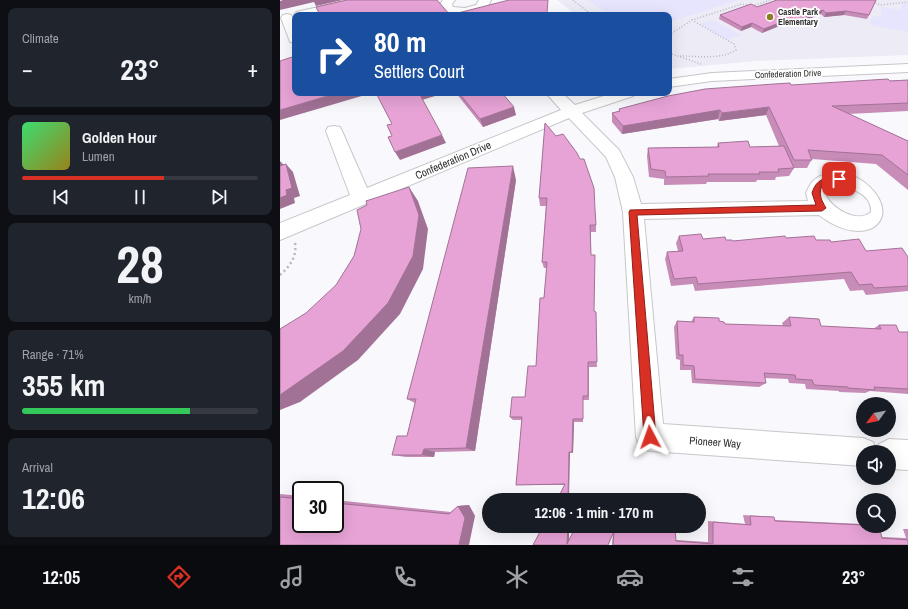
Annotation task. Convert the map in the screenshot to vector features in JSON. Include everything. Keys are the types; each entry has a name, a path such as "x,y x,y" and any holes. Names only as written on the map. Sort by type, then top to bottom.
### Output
{"street":[{"path":"313,12 365,0"},
{"path":"449,0 446,4 449,9 466,11 483,6 486,0"},
{"path":"287,18 292,31"},
{"name":"Confederation Drive","path":"672,83 712,77 908,68"},
{"name":"Pioneer Way","path":"557,96 612,154 628,187 633,212 650,437 856,452"},
{"name":"Confederation Drive","path":"285,230 572,111 619,96"},
{"path":"334,131 361,198"},
{"path":"633,212 822,208"},
{"path":"896,454 908,455"}],"path":[{"path":"573,0 588,12"},
{"path":"672,33 692,20 742,4 753,6 770,0"},
{"path":"870,0 880,6 908,2"},
{"path":"680,56 717,56 732,54 736,50 734,44 692,20"},
{"path":"672,54 701,64 704,69"},
{"path":"280,275 293,261 297,251 285,230"}],"shaded area":[{"path":"557,0 908,0 908,55 757,61 672,69 672,12 572,12"},
{"path":"588,0 738,0 672,21 672,12 605,12"},
{"path":"908,3 908,32 870,25 872,16 880,17 882,7 901,10 902,4"},
{"path":"713,20 741,35 728,40 700,24"}],"building":[{"path":"347,0 437,0 447,12 318,12 316,7"},
{"path":"509,0 548,0 547,12 462,12"},
{"name":"Castle Park Elementary","path":"777,0 876,0 869,15 846,11 826,13 823,10 796,21 791,18 764,29 752,23 742,27 720,15 751,4 757,7"},
{"path":"292,57 292,96 328,96 280,110 280,61"},
{"path":"888,79 890,81 908,80 908,103 832,106 908,141 908,175 882,155 808,150 812,160 794,160 769,107 722,113 720,110 623,126 612,113 620,111 619,109 668,96 705,89 790,83 791,85"},
{"path":"378,96 421,96 442,135 395,152 388,137 392,136 387,125 392,124"},
{"path":"461,96 505,96 514,107 480,119"},
{"path":"545,123 556,136 563,134 580,159 584,159 594,188 596,225 590,225 591,255 595,255 594,311 596,312 597,362 588,362 588,396 583,396 583,419 573,419 572,452 569,452 568,493 560,493 565,484 516,485 522,417 510,417 512,397 525,397 528,366 536,366 540,298 544,298 547,262 542,262 547,198 539,198"},
{"path":"748,141 750,147 784,146 794,168 778,169 779,172 759,172 760,174 708,174 709,176 666,177 665,171 651,169 648,148 719,147 718,143"},
{"path":"286,164 292,188 286,190 287,195 280,198 280,166"},
{"path":"513,166 466,448 424,449 422,455 392,455 397,436 407,436 416,399 407,399 468,168"},
{"path":"409,187 419,215 413,256 388,303 343,351 280,395 280,329 306,313 336,285 354,256 361,229 357,210 367,205 366,201"},
{"path":"701,234 703,239 725,237 726,240 733,241 785,236 786,238 814,236 816,240 830,240 831,242 859,239 866,251 902,248 908,257 908,286 874,288 872,284 859,285 851,272 698,284 696,277 674,279 667,252 683,251 679,236"},
{"path":"694,317 719,318 719,321 724,322 725,324 791,326 789,317 819,319 821,326 881,329 879,325 896,325 899,332 908,332 908,389 874,387 875,390 814,385 812,380 796,379 795,375 764,373 766,383 695,379 694,366 683,365 683,355 679,355 677,321 694,322"},
{"path":"280,497 292,498 292,533 344,533 344,504 449,514 458,506 465,518 459,545 280,545"},
{"path":"750,516 774,517 775,521 856,525 856,533 881,533 882,538 908,540 908,545 613,545 614,533 675,533 676,541 713,544 713,522 751,525"},
{"path":"539,533 568,533 567,544 572,533 613,533 608,545 533,545"}],"place":[{"name":"Castle Park Elementary","path":"770,17"}],"route":[{"path":"650,437 633,212 822,208 817,200 817,187 822,182 830,179 839,179"}]}
